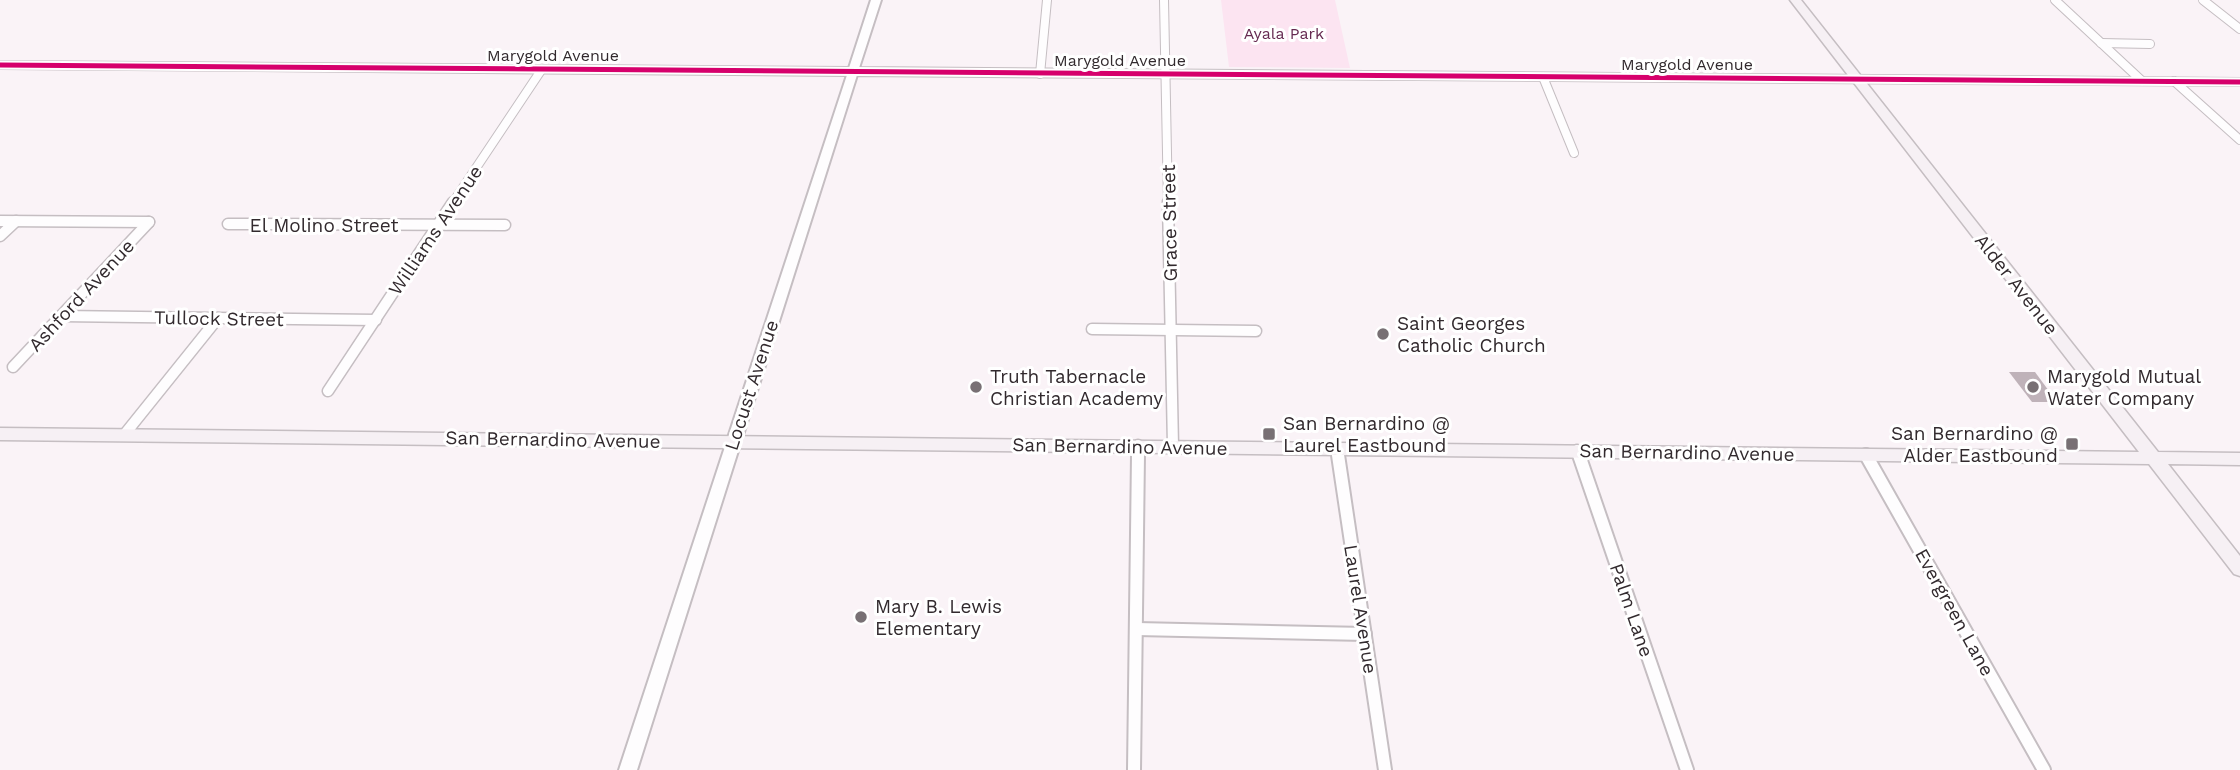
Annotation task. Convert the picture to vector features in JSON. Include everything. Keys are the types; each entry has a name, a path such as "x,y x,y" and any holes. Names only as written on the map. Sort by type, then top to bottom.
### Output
{"main road":[{"name":"Alder Avenue","path":"1795,0 2240,569"},
{"name":"San Bernardino Avenue","path":"0,434 2240,458"}],"street":[{"name":"Locust Avenue","path":"628,770 876,0"},
{"path":"1040,74 1048,0"},
{"name":"Grace Street","path":"1164,0 1172,446"},
{"path":"2055,0 2142,81"},
{"path":"2203,0 2240,29"},
{"path":"2101,43 2150,44"},
{"name":"Marygold Avenue","path":"0,65 2240,82"},
{"name":"Williams Avenue","path":"328,391 542,69"},
{"path":"1543,77 1574,153"},
{"path":"2174,81 2240,140"},
{"path":"0,221 16,221"},
{"path":"0,236 16,221"},
{"name":"Ashford Avenue","path":"13,367 149,222 16,221"},
{"name":"El Molino Street","path":"228,224 505,225"},
{"name":"Tullock Street","path":"61,316 376,320"},
{"path":"124,435 218,318"},
{"path":"1092,329 1256,331"},
{"path":"1135,770 1138,446"},
{"name":"Laurel Avenue","path":"1337,448 1385,770"},
{"name":"Palm Lane","path":"1577,450 1686,770"},
{"name":"Evergreen Lane","path":"1867,454 2044,770"},
{"path":"1137,629 1365,634"}],"green space":[{"name":"Ayala Park","path":"1221,0 1335,0 1350,68 1229,67"}],"building":[{"name":"Marygold Mutual Water Company","path":"2009,372 2035,372 2057,402 2032,402"}],"cycle path":[{"path":"0,65 2240,82"}],"place":[{"name":"Saint Georges Catholic Church","path":"1383,334"},
{"name":"Truth Tabernacle Christian Academy","path":"976,387"},
{"name":"Marygold Mutual Water Company","path":"2033,387"},
{"name":"San Bernardino @ Laurel Eastbound","path":"1269,434"},
{"name":"San Bernardino @ Alder Eastbound","path":"2072,444"},
{"name":"Mary B. Lewis Elementary","path":"861,617"}]}
